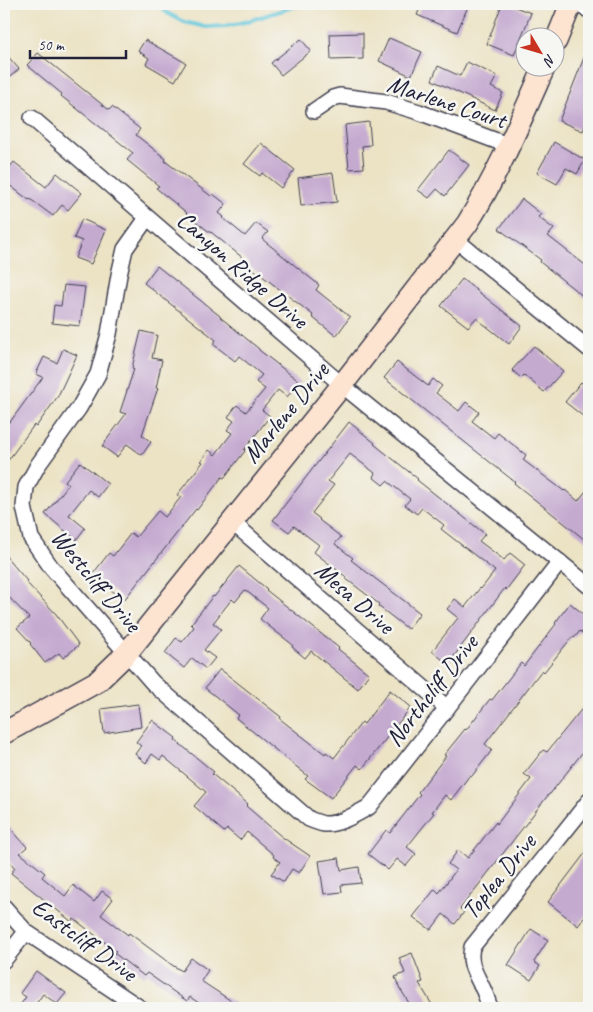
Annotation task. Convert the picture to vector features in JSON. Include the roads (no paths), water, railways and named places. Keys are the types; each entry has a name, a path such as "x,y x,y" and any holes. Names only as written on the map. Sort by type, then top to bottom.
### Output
{"street":[{"path":"561,28 571,4"},
{"path":"576,4 589,10"},
{"name":"Marlene Drive","path":"4,732 98,681 127,653 342,385 467,224 510,146 540,78"},
{"name":"Marlene Court","path":"314,111 333,98 340,96 386,102 419,112 510,146"},
{"name":"Canyon Ridge Drive","path":"32,118 342,385 589,586"},
{"name":"Westcliff Drive","path":"148,218 125,249 109,334 98,374 79,408 34,472 26,487 24,507 31,538 51,568 154,683 309,819 322,824"},
{"path":"455,239 589,349"},
{"name":"Mesa Drive","path":"232,522 448,708"},
{"name":"Northcliff Drive","path":"322,824 333,823 353,816 369,807 560,562"},
{"name":"Toplea Drive","path":"490,1008 472,966 470,954 472,947 589,801"},
{"name":"Eastcliff Drive","path":"4,907 26,932 140,1008"},
{"path":"4,960 26,932"}],"waterway":[{"path":"159,4 167,13 184,22 206,27 226,26 245,22 302,4"}]}
